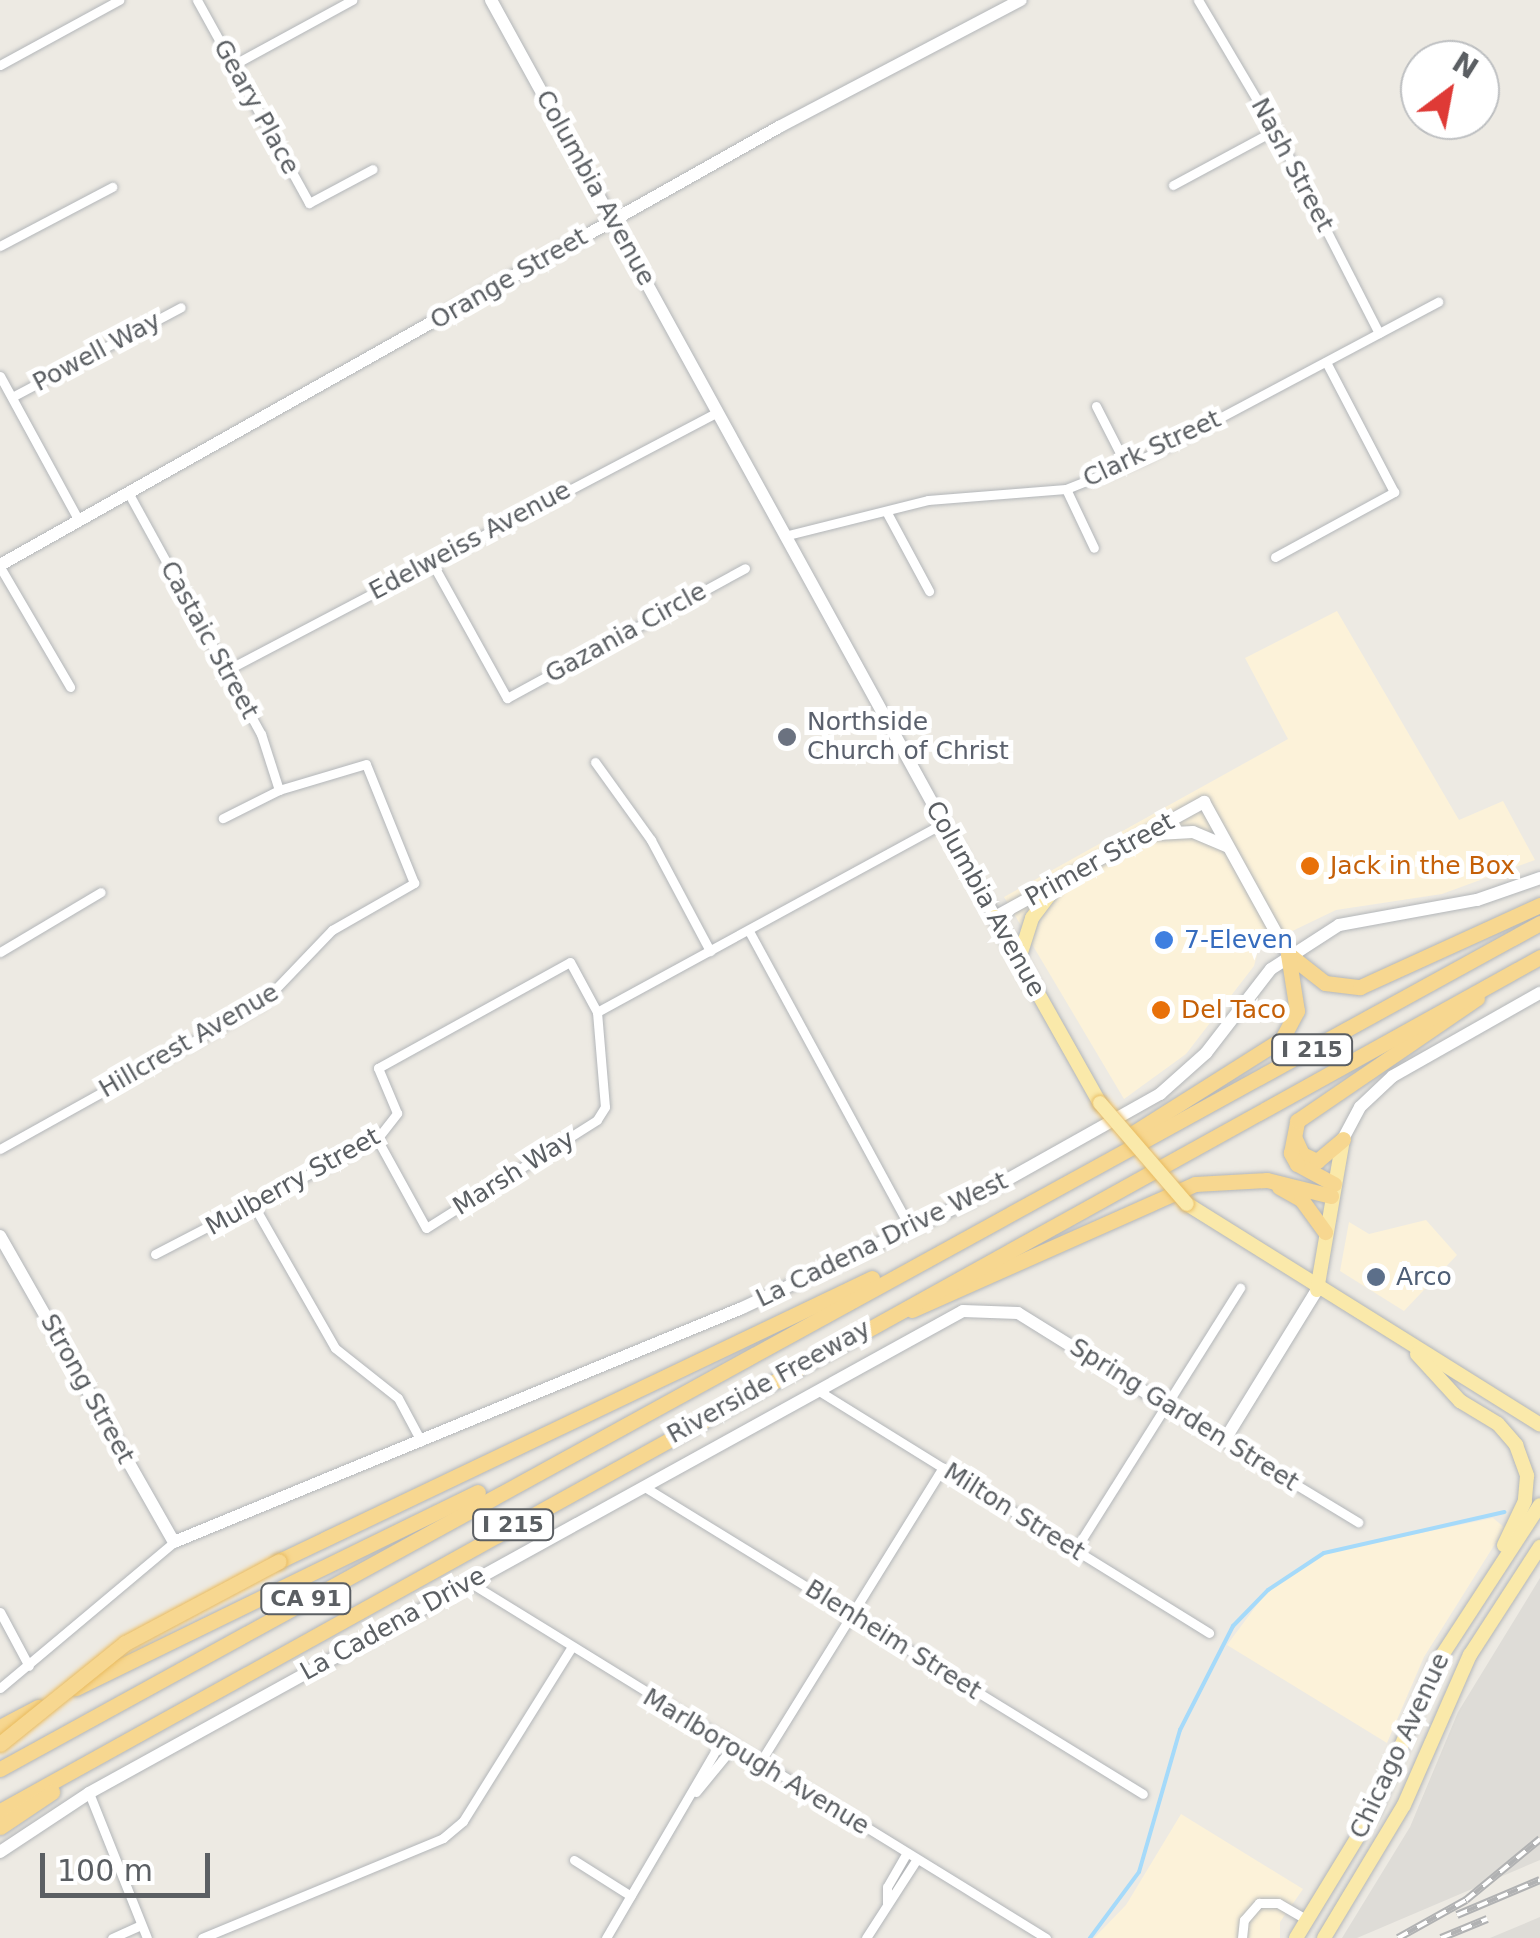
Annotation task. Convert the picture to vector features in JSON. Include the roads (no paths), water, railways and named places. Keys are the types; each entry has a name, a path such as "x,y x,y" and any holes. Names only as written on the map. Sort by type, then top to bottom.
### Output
{"highway":[{"path":"1288,954 1325,983 1360,987 1540,905"},
{"name":"Riverside Freeway","path":"0,1769 613,1428 1540,923"},
{"path":"1081,1172 1105,1150 1282,1039 1297,1011 1288,954"},
{"name":"Riverside Freeway","path":"0,1811 1540,957"},
{"path":"1332,1190 1297,1164 1294,1130 1307,1110 1452,1021 1499,979"},
{"path":"1294,1130 1302,1154 1317,1161 1344,1138"},
{"path":"880,1320 946,1299 1104,1219 1196,1184 1267,1180 1332,1190"},
{"path":"1267,1180 1300,1199 1324,1232"},
{"name":"I 215","path":"0,1744 125,1643 279,1561 1002,1218"},
{"path":"0,1728 613,1428"},
{"name":"I 215","path":"0,1827 147,1730"}],"main road":[{"path":"1019,960 1032,918 1056,885"},
{"name":"Columbia Avenue","path":"995,918 1100,1103 1187,1204 1317,1290 1540,1426"},
{"path":"1317,1290 1324,1232 1344,1138"},
{"path":"1412,1348 1460,1402 1498,1424 1523,1461 1524,1500 1486,1587"},
{"name":"Chicago Avenue","path":"1296,1938 1374,1810 1436,1666 1540,1505"},
{"name":"Chicago Avenue","path":"1326,1935 1404,1805 1470,1655 1540,1547"},
{"path":"1307,1920 1326,1935"}],"street":[{"path":"0,65 118,0"},
{"name":"Geary Place","path":"197,0 309,204 372,169"},
{"path":"233,65 352,0"},
{"name":"Columbia Avenue","path":"491,0 614,219 714,414 995,918"},
{"name":"Orange Street","path":"0,566 614,219 1021,0"},
{"name":"Nash Street","path":"1198,0 1275,130 1379,333"},
{"path":"1173,185 1275,130"},
{"path":"0,246 112,187"},
{"name":"Clark Street","path":"784,536 928,500 1066,489 1126,465 1438,302"},
{"name":"Powell Way","path":"12,397 182,307"},
{"path":"1275,557 1394,492 1326,362"},
{"path":"0,376 79,521"},
{"path":"1096,406 1126,465"},
{"name":"Edelweiss Avenue","path":"227,670 714,414"},
{"path":"1066,489 1094,548"},
{"name":"Castaic Street","path":"129,494 261,734 279,790"},
{"path":"886,511 930,591"},
{"name":"Gazania Circle","path":"431,561 507,698 745,568"},
{"path":"0,566 70,687"},
{"path":"596,762 651,840 710,951"},
{"name":"Hillcrest Avenue","path":"0,1148 261,1004 332,930 414,883 366,764 279,790"},
{"path":"223,818 279,790"},
{"name":"Primer Street","path":"995,918 1204,802 1230,848"},
{"path":"597,1012 943,823"},
{"path":"1144,836 1193,832 1230,848 1288,954"},
{"name":"La Cadena Drive West","path":"174,1542 742,1308 911,1228 1160,1094 1206,1053 1254,988 1288,954 1339,925 1477,900 1540,878"},
{"path":"0,952 101,892"},
{"path":"750,931 911,1228"},
{"name":"Marsh Way","path":"377,1139 426,1228 597,1120 605,1107 597,1012 570,962"},
{"name":"Mulberry Street","path":"155,1254 377,1139 398,1113 378,1068 570,962"},
{"path":"1344,1138 1360,1107 1393,1076 1540,993"},
{"path":"254,1206 335,1348 398,1398 421,1442"},
{"name":"Strong Street","path":"0,1236 174,1542"},
{"path":"1076,1550 1240,1288"},
{"path":"1224,1442 1317,1290"},
{"name":"Spring Garden Street","path":"1008,1310 1358,1522"},
{"name":"La Cadena Drive","path":"0,1852 89,1793 963,1311 1008,1310"},
{"name":"Milton Street","path":"820,1391 1209,1633"},
{"path":"759,1764 943,1468"},
{"name":"Blenheim Street","path":"644,1486 1144,1794"},
{"path":"0,1688 174,1542"},
{"name":"Marlborough Avenue","path":"469,1582 732,1748 1046,1938"},
{"path":"0,1612 29,1666"},
{"path":"202,1938 443,1838 462,1821 570,1648"},
{"path":"606,1938 696,1792 721,1741"},
{"path":"696,1792 732,1748"},
{"path":"89,1793 146,1938"},
{"path":"866,1938 912,1856"},
{"path":"574,1860 632,1896"},
{"path":"1242,1938 1244,1920 1259,1902 1278,1903 1307,1920"},
{"path":"112,1938 141,1924"}],"waterway":[{"path":"1090,1938 1139,1872 1180,1730 1233,1626 1268,1590 1324,1553 1504,1512"}],"railway":[{"path":"1398,1938 1466,1900 1540,1839"},
{"path":"1457,1915 1540,1880"},
{"path":"1441,1938 1487,1919"}],"place":[{"name":"Northside Church of Christ","path":"787,737"},
{"name":"Jack in the Box","path":"1310,866"},
{"name":"7-Eleven","path":"1164,940"},
{"name":"Del Taco","path":"1161,1010"},
{"name":"Arco","path":"1376,1277"}]}
